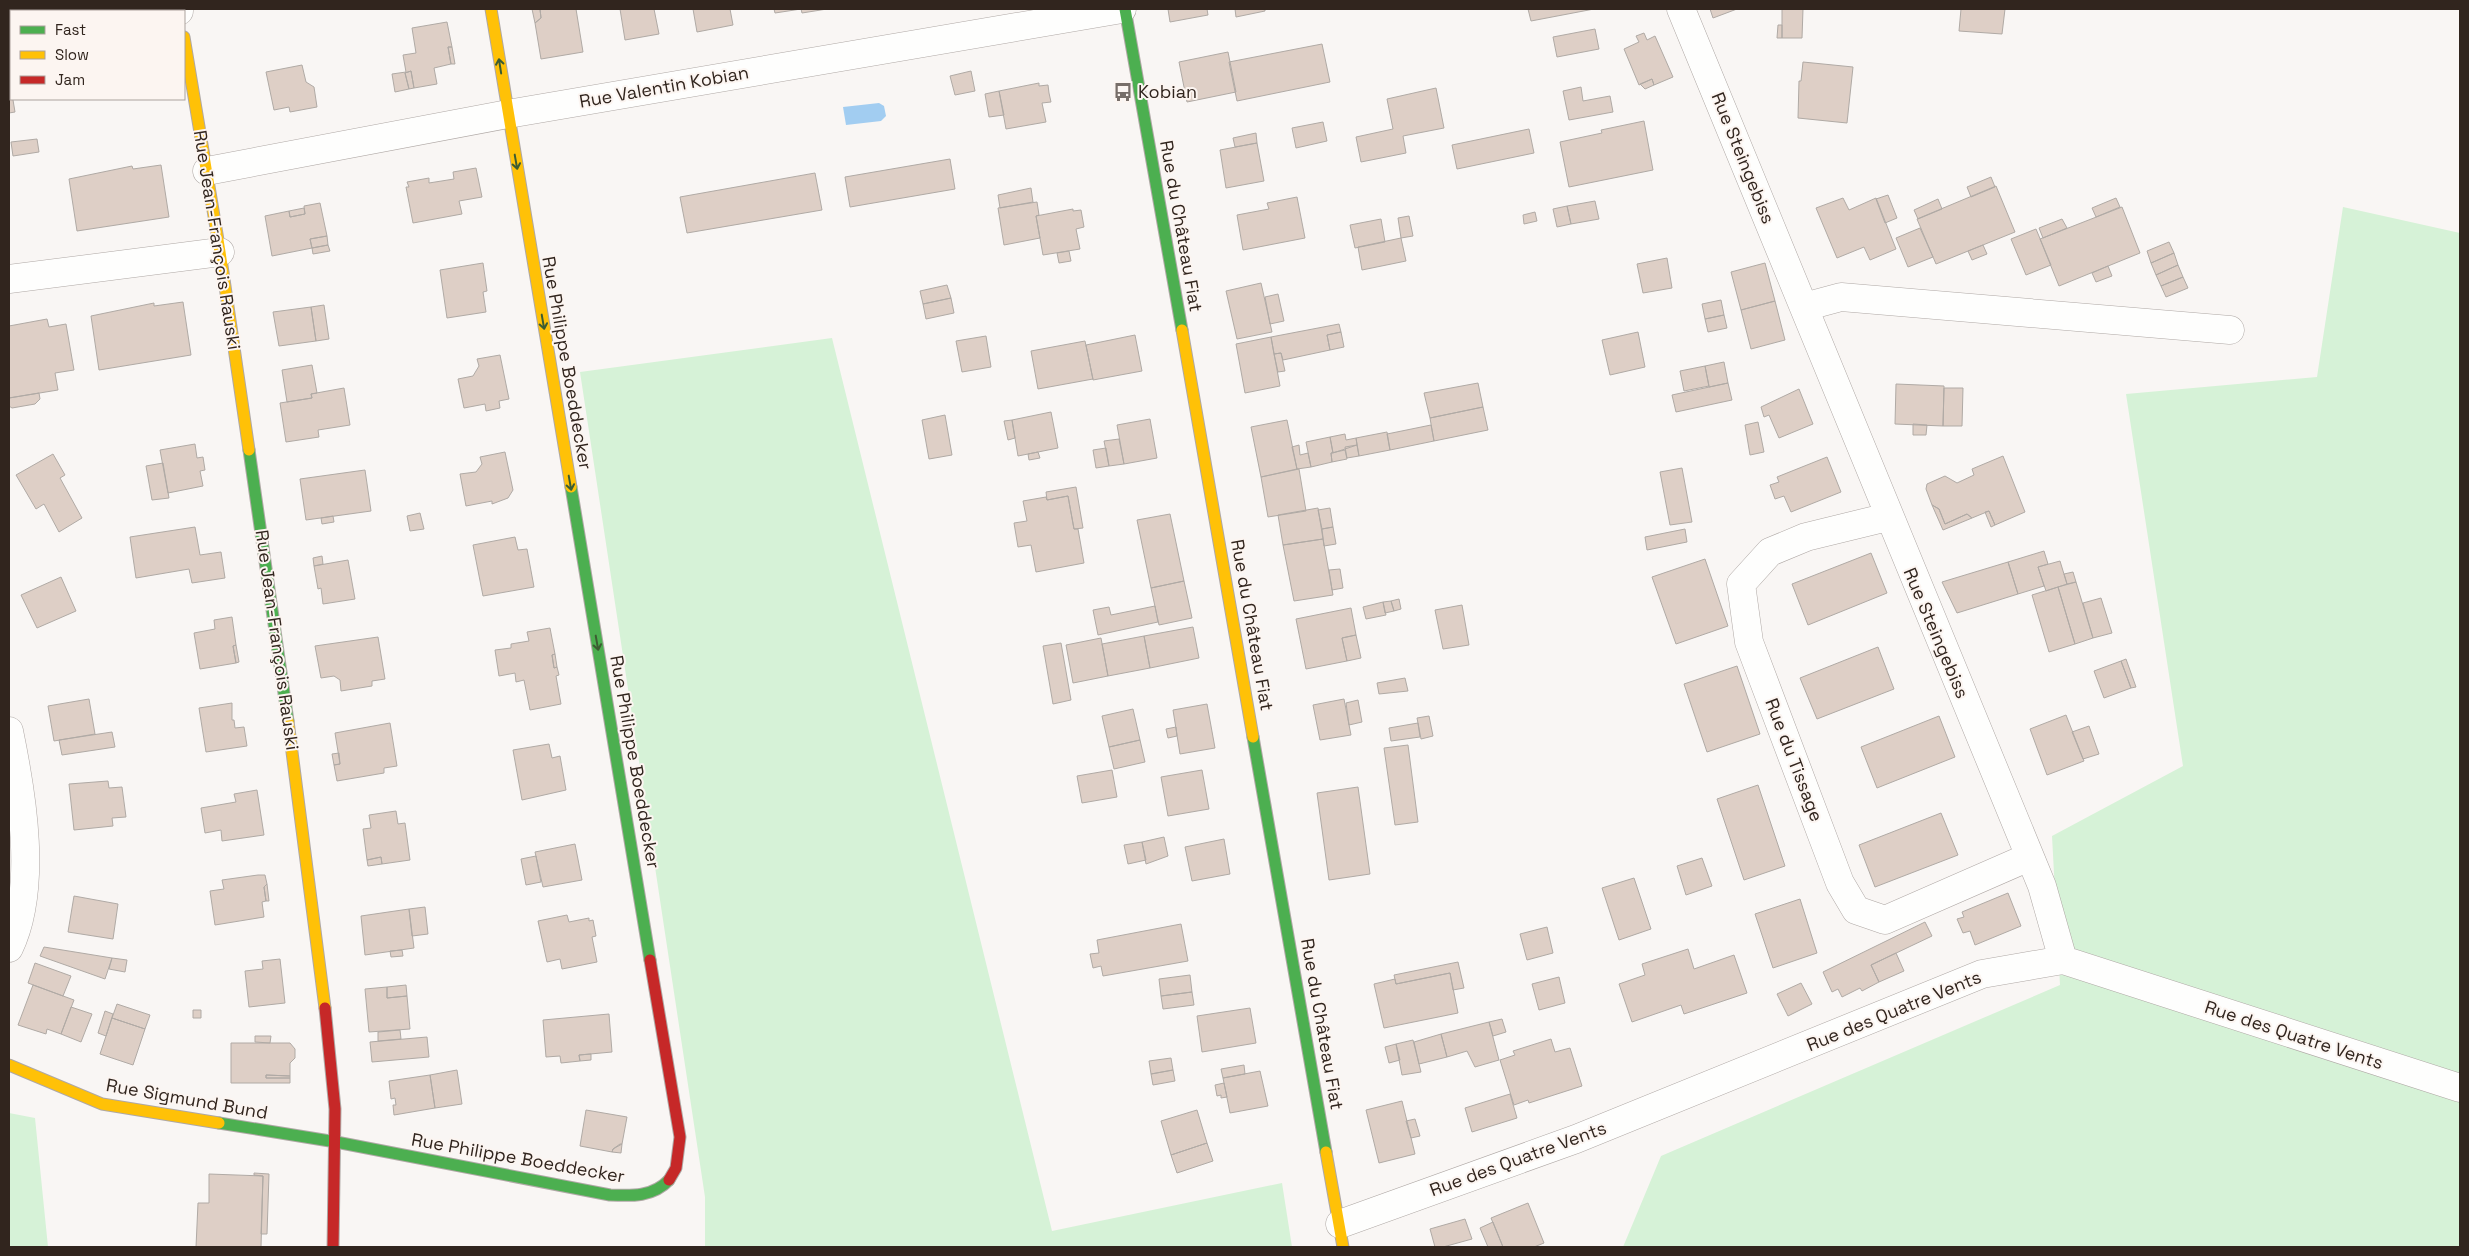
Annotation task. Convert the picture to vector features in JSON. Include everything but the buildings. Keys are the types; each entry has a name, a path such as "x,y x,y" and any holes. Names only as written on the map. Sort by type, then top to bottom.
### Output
{"street":[{"name":"Rue Philippe Boeddecker","path":"336,1142 550,1184 623,1196 643,1195 661,1188 670,1181 678,1168 681,1156 679,1128 490,9"},
{"name":"Rue Valentin Kobian","path":"207,171 508,114 1123,9"},
{"name":"Rue du Château Fiat","path":"1123,9 1341,1236"},
{"name":"Rue Steingebiss","path":"1681,9 1888,517 2030,856 2042,886 2063,960"},
{"name":"Rue Jean-François Rauski","path":"185,43 220,252 309,868 332,1066 336,1142 334,1247"},
{"path":"9,279 220,252"},
{"path":"1804,307 1841,297 2230,330"},
{"name":"Rue du Tissage","path":"1888,517 1806,537 1770,552 1741,584 1750,642 1840,883 1856,910 1885,920 2030,856"},
{"path":"9,731 21,790 25,882 13,938 9,948"},
{"name":"Rue des Quatre Vents","path":"1341,1236 1982,974 2063,960 2460,1088"},
{"name":"Rue Sigmund Bund","path":"9,1065 102,1104 336,1142"}],"green space":[{"path":"2343,207 2460,233 2460,1247 1623,1247 1661,1156 2060,985 2052,836 2183,766 2126,394 2317,377"},
{"path":"832,338 1052,1231 1282,1183 1292,1247 705,1247 705,1197 580,372"},
{"path":"9,1113 35,1118 48,1247 9,1247"}],"water":[{"path":"879,103 884,106 886,116 881,121 846,125 843,107"}],"traffic: fast":[{"path":"1125,9 1182,330"},
{"path":"249,450 288,721"},
{"path":"571,487 650,960"},
{"path":"1253,737 1326,1152"},
{"path":"219,1123 336,1142 610,1195 642,1194 656,1190 669,1180"}],"traffic: slow":[{"path":"491,9 571,487"},
{"path":"185,43 220,252 249,450"},
{"path":"1182,330 1253,737"},
{"path":"288,721 325,1008"},
{"path":"9,1065 102,1104 219,1123"},
{"path":"1326,1152 1343,1247"}],"traffic: jam":[{"path":"650,960 680,1137 676,1168 669,1180"},
{"path":"325,1008 335,1109 333,1247"}],"place":[{"name":"Kobian","path":"1123,92"}]}
